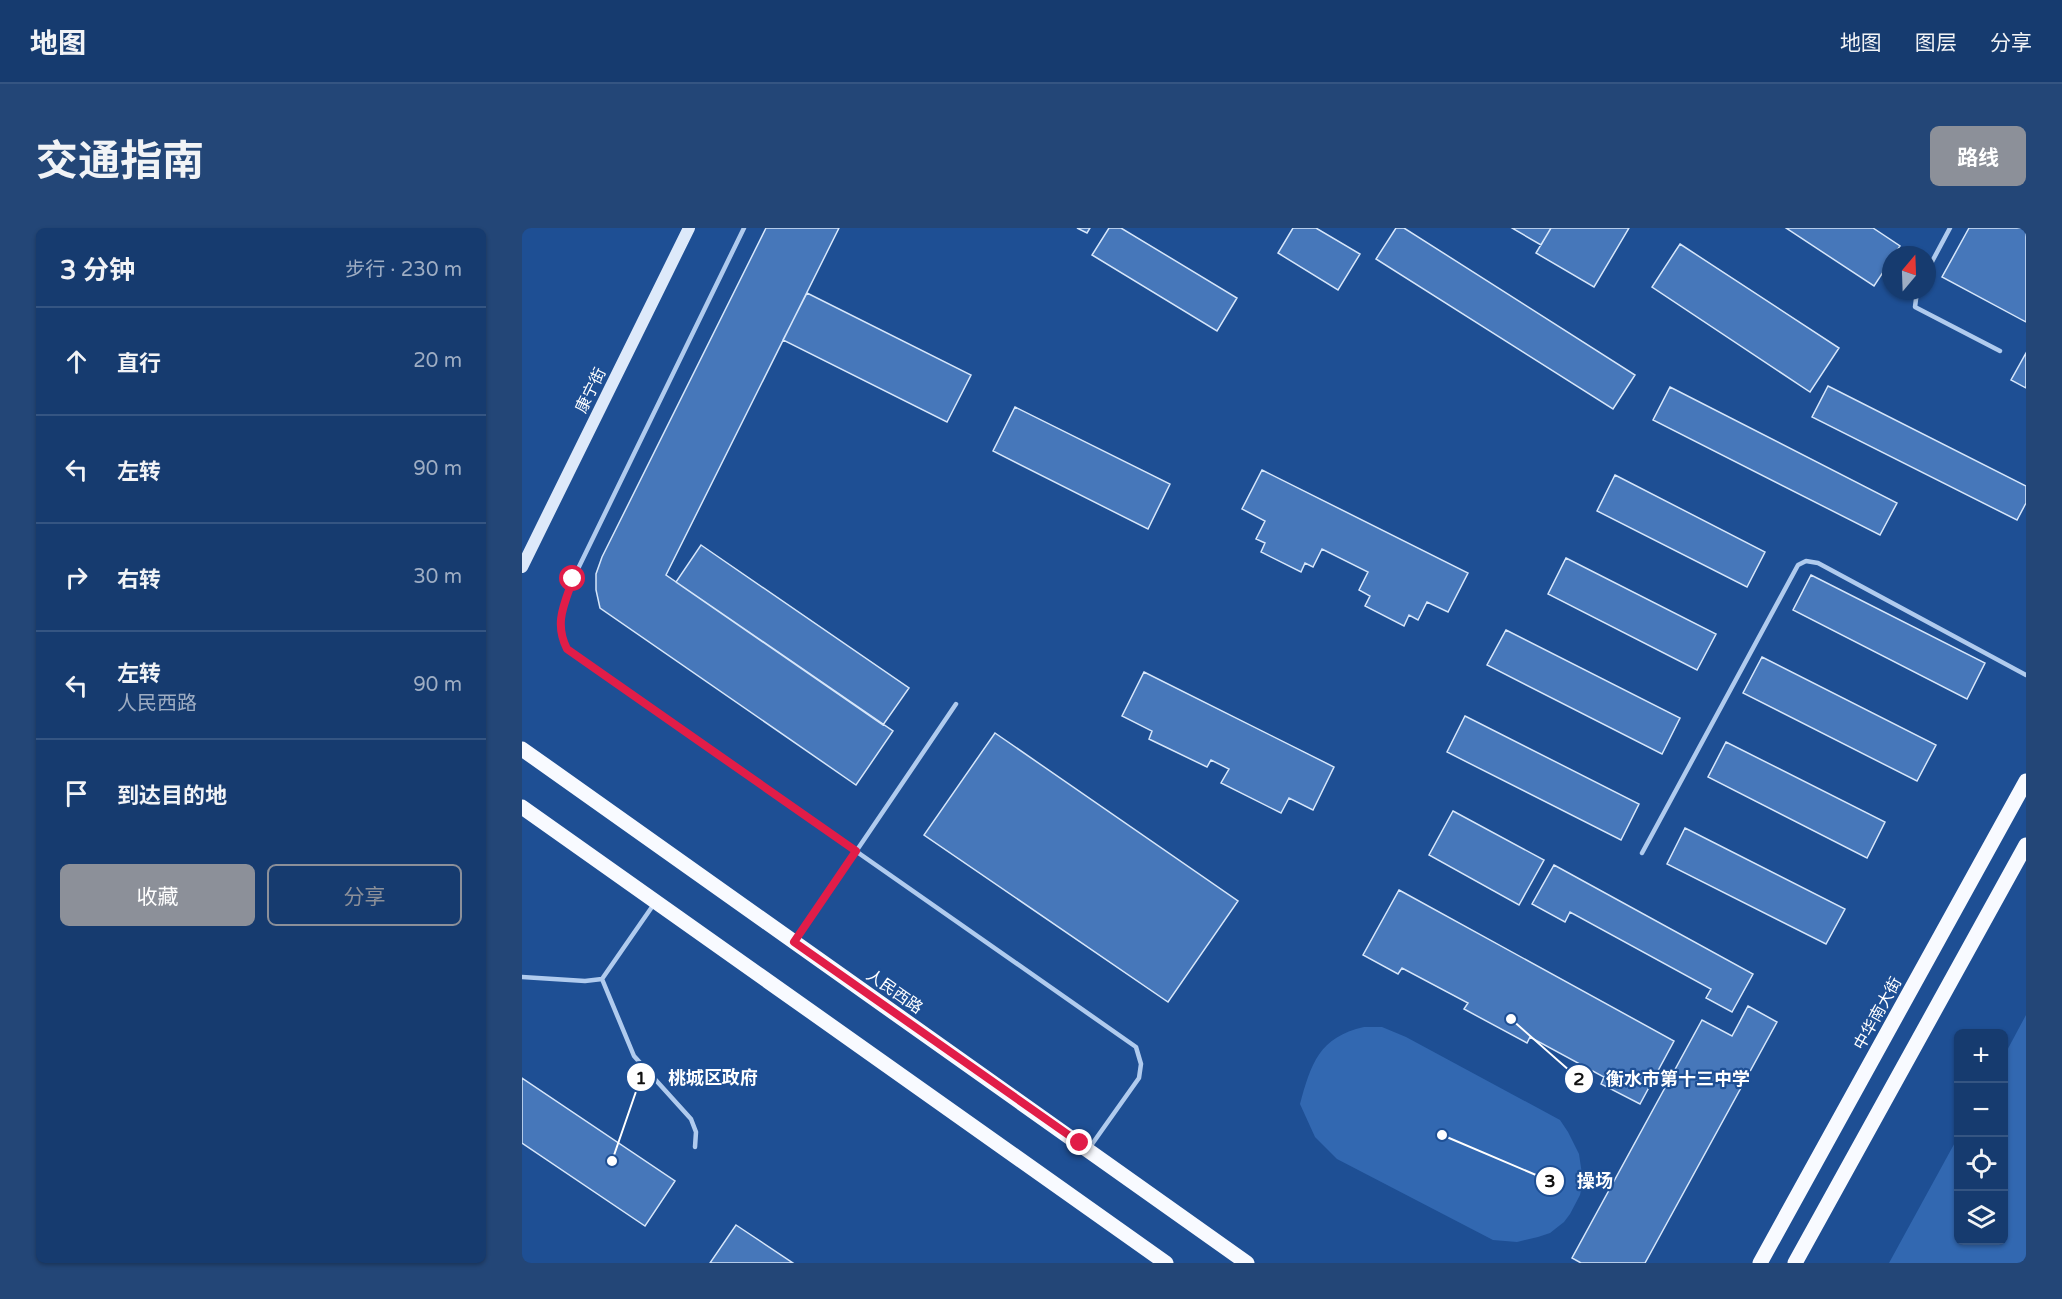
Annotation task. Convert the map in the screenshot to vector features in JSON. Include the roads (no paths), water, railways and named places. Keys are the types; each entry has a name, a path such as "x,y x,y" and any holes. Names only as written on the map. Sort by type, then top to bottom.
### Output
{"main road":[{"name":"人民西路","path":"522,749 1247,1263"},
{"name":"中华南大街","path":"1760,1263 2026,781"},
{"path":"522,807 1166,1263"},
{"path":"1795,1263 2026,845"}],"street":[{"name":"康宁街","path":"522,567 689,228"}],"lane":[{"path":"744,228 573,579 560,615 561,637 567,649 1136,1047 1141,1064 1138,1078 1089,1149"},
{"path":"1936,254 1950,228"},
{"path":"1916,300 1915,307 2000,351"},
{"path":"1642,853 1798,566 1806,561 1818,563 2026,675"},
{"path":"794,942 956,704"},
{"path":"522,977 585,981 602,979 656,901"},
{"path":"602,979 634,1056 691,1119 696,1132 695,1147"}],"place":[{"name":"衡水市第十三中学","path":"1511,1019"},
{"name":"操场","path":"1442,1135"},
{"name":"桃城区政府","path":"612,1161"}]}
